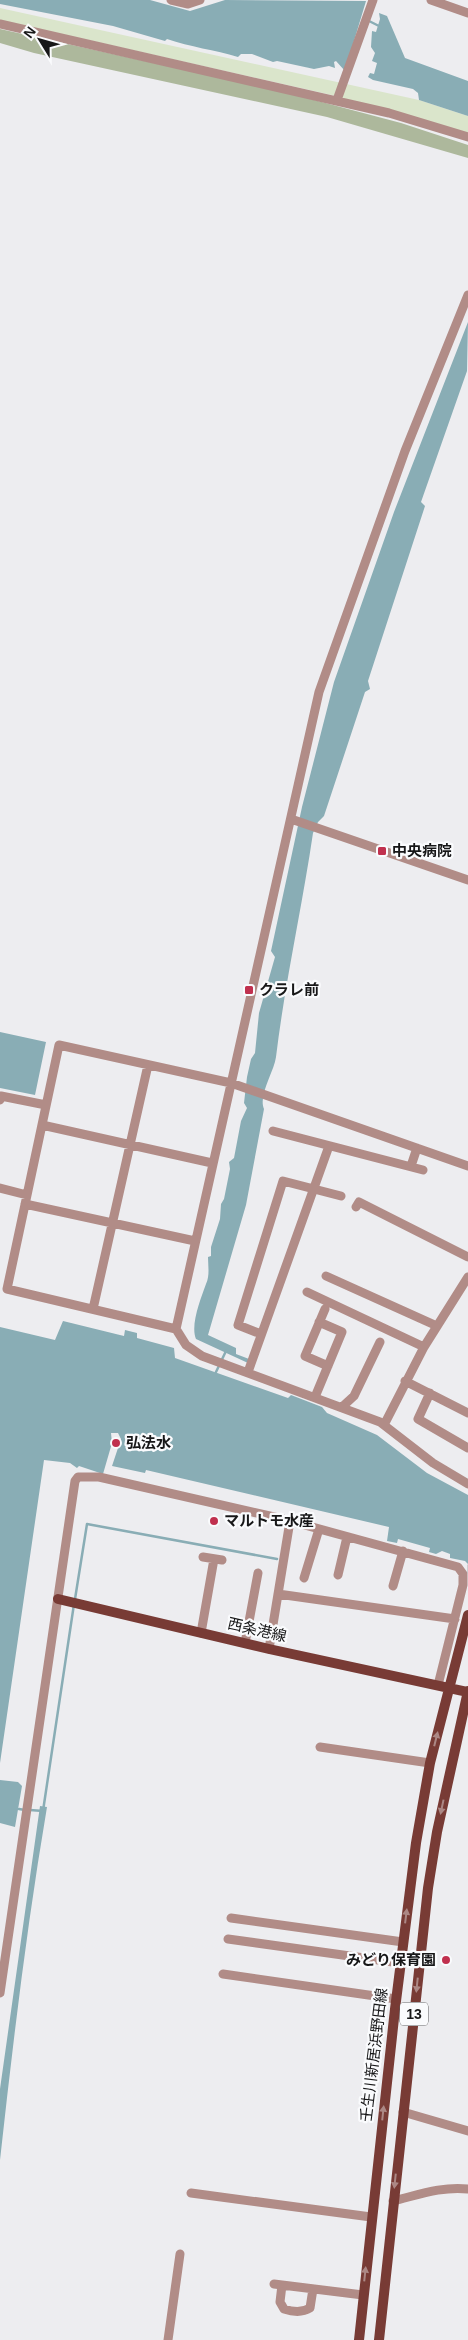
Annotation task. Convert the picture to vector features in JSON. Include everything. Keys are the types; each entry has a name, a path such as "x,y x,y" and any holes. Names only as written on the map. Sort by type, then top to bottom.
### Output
{"main road":[{"name":"西条港線","path":"58,1599 270,1649 449,1688"},
{"name":"壬生川新居浜野田線","path":"359,2340 400,1962 416,1843 430,1763 468,1615"},
{"name":"13","path":"379,2340 403,2112 437,1832 468,1692 449,1688"}],"street":[{"path":"171,0 188,4 200,0"},
{"path":"337,100 374,0"},
{"path":"431,0 445,2 468,13"},
{"path":"0,24 337,100 389,113 468,137"},
{"path":"468,295 405,451 319,692 294,820 235,1084 212,1163 176,1328 193,1351 342,1407 384,1425 434,1462 468,1484"},
{"path":"294,820 468,880"},
{"path":"176,1328 7,1289 4,1284 26,1199 59,1046 235,1084 468,1166"},
{"path":"93,1309 148,1065"},
{"path":"0,1100 1,1096 46,1105"},
{"path":"42,1125 212,1163"},
{"path":"273,1131 423,1170"},
{"path":"248,1372 329,1146"},
{"path":"411,1166 417,1148"},
{"path":"261,1334 238,1325 283,1181 341,1196"},
{"path":"0,1188 26,1199 112,1223 195,1242"},
{"path":"356,1207 358,1202 468,1257"},
{"path":"326,1276 437,1326"},
{"path":"384,1425 424,1347 468,1277"},
{"path":"307,1292 424,1347"},
{"path":"325,1309 305,1356 328,1366"},
{"path":"315,1397 342,1332 319,1322"},
{"path":"342,1407 354,1396 380,1342"},
{"path":"405,1381 468,1413"},
{"path":"430,1394 418,1419 468,1448"},
{"path":"0,1993 75,1481 82,1475 99,1477 290,1521 463,1568 463,1585 438,1685"},
{"path":"270,1649 290,1521"},
{"path":"304,1578 319,1529"},
{"path":"338,1575 348,1536"},
{"path":"392,1586 403,1551"},
{"path":"201,1633 218,1560 204,1557"},
{"path":"245,1643 257,1573"},
{"path":"278,1594 455,1619"},
{"path":"320,1747 430,1763"},
{"path":"231,1918 403,1942"},
{"path":"228,1939 400,1962"},
{"path":"223,1974 396,1999"},
{"path":"403,2112 468,2131"},
{"path":"393,2202 434,2191 454,2188 468,2189"},
{"path":"191,2193 371,2217"},
{"path":"168,2340 180,2254"},
{"path":"313,2289 310,2308 304,2312 284,2309 280,2302 278,2285 313,2289 363,2296"}],"green space":[{"path":"0,8 419,100 468,116 468,135 336,96 0,20"},
{"path":"0,29 284,92 401,123 468,145 468,158 327,117 34,53 0,43"}],"water":[{"path":"0,0 150,0 190,11 225,0 366,1 345,71 336,61 334,62 335,68 329,66 314,69 277,61 273,62 252,54 241,54 238,57 167,39 165,41 113,26 0,4"},
{"path":"379,13 387,16 405,58 468,81 468,116 419,100 418,93 413,89 373,80 368,77 370,73 374,74 377,63 372,61 375,53 371,47 372,31 376,32 380,19"},
{"path":"468,322 467,371 421,502 425,506 368,681 370,689 365,692 324,816 318,822 313,833 275,1063 263,1097 264,1109 246,1205 208,1335 236,1348 236,1354 249,1359 248,1363 196,1339 194,1326 208,1277 208,1257 211,1256 211,1247 220,1219 221,1204 224,1199 230,1169 229,1162 234,1158 241,1121 247,1108 244,1103 247,1077 251,1059 255,1053 259,1013 275,957 271,951 302,807 334,682 394,512"},
{"path":"0,1032 46,1042 35,1095 0,1088"},
{"path":"63,1321 124,1336 125,1330 137,1333 137,1338 174,1348 175,1358 288,1398 291,1395 322,1407 327,1413 377,1435 427,1473 468,1495 468,1564 465,1561 450,1558 450,1554 442,1551 436,1554 429,1552 430,1548 398,1539 397,1543 387,1541 389,1527 146,1470 145,1473 112,1466 121,1439 118,1433 111,1433 112,1443 103,1474 79,1466 77,1468 70,1463 44,1460 0,1763 0,1327 55,1340"},
{"path":"0,1780 18,1782 22,1786 15,1827 0,1823"},
{"path":"40,1806 47,1807 21,1984 0,2160 0,2089"}],"waterway":[{"path":"369,21 379,26"},
{"path":"216,1372 226,1351"},
{"path":"75,1599 87,1524 277,1559"},
{"path":"30,1810 43,1811 74,1604"},
{"path":"19,1809 25,1810"}],"place":[{"name":"中央病院","path":"382,851"},
{"name":"クラレ前","path":"249,990"},
{"name":"弘法水","path":"116,1443"},
{"name":"マルトモ水産","path":"214,1521"},
{"name":"みどり保育園","path":"446,1960"}]}
